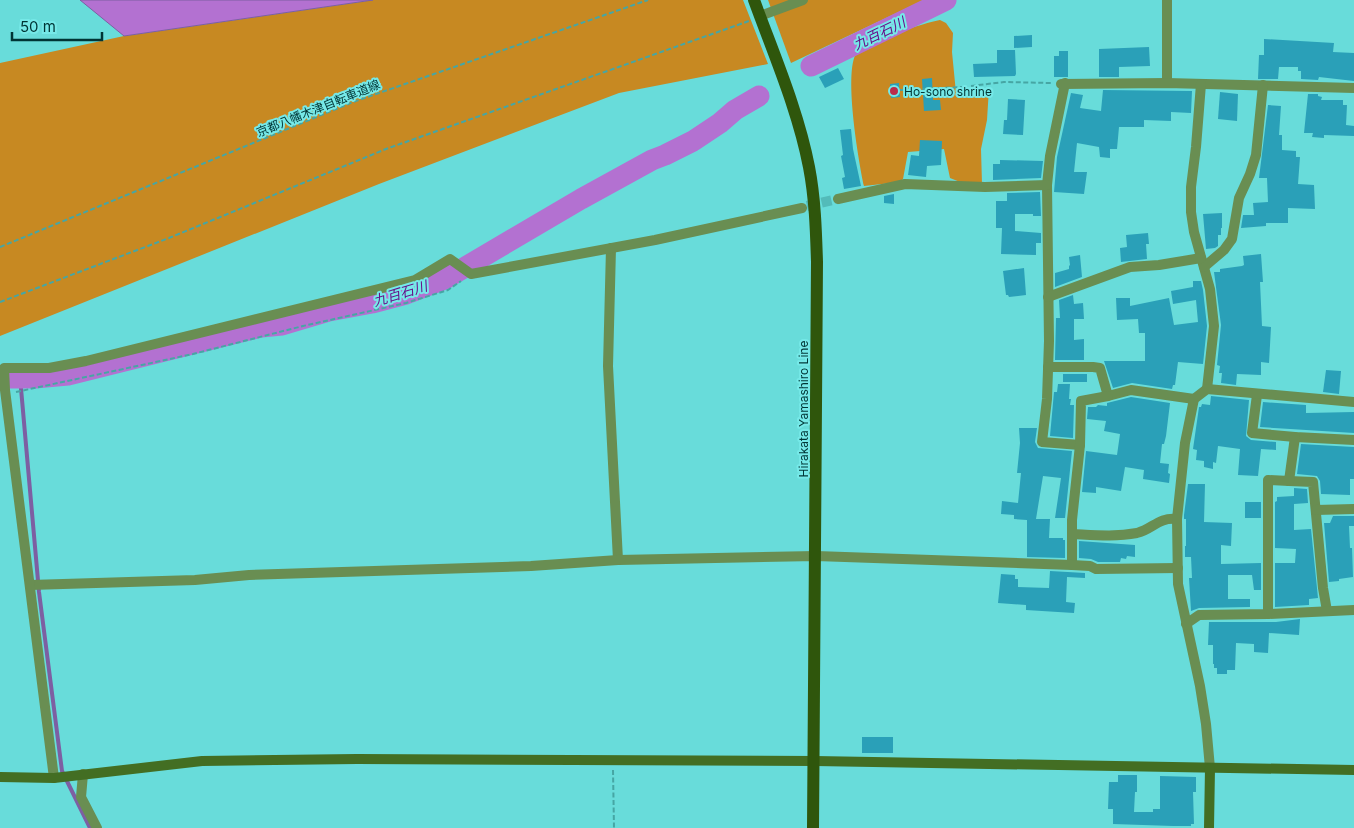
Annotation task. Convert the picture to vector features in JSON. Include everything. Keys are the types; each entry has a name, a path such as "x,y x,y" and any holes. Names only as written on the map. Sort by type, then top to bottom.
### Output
{"main road":[{"name":"Hirakata Yamashiro Line","path":"757,8 798,122 809,166 816,210 816,556 813,828"}],"street":[{"path":"757,8 803,0"},
{"path":"1167,0 1167,83"},
{"path":"1080,445 1042,442 1047,399 1048,367 1047,185 1050,156 1063,83 1167,83 1354,88"},
{"path":"1201,84 1191,187 1191,212 1194,232 1210,289 1214,326 1207,389"},
{"path":"1048,297 1130,266 1202,263 1224,250 1232,239 1239,198 1256,155 1262,85"},
{"path":"838,199 905,184 985,187 1047,185"},
{"path":"54,778 5,390 4,368 49,368 86,361 415,280 450,259 471,274 655,240 802,208"},
{"path":"611,248 608,366 618,560"},
{"path":"1048,367 1092,366 1100,368 1108,396"},
{"path":"1209,828 1210,768 1206,724 1200,686 1178,584 1177,519 1185,442 1194,399 1207,389 1257,395 1354,402"},
{"path":"1072,565 1072,520 1080,445 1081,401 1131,390 1194,399"},
{"path":"1257,395 1252,433 1354,440"},
{"path":"1289,481 1295,437"},
{"path":"1268,614 1268,480 1313,482 1327,611"},
{"path":"1316,510 1354,509"},
{"path":"1073,534 1121,536 1140,532 1167,518 1177,519"},
{"path":"30,584 195,580 250,575 531,566 618,560 816,556 1072,565 1090,566 1096,569 1178,568"},
{"path":"1186,624 1199,615 1354,610"},
{"path":"0,777 54,778 211,761 357,759 815,762 1354,770"},
{"path":"83,774 81,797 96,828"}],"path":[{"name":"京都八幡木津自転車道線","path":"0,248 353,102 648,0"},
{"path":"0,302 169,238 386,149 757,8"},
{"path":"971,86 1004,82 1063,83"},
{"path":"900,90 962,86"},
{"path":"18,392 184,356 303,326 406,303 448,290 471,274"},
{"path":"613,761 614,828"}],"shaded area":[{"path":"80,0 373,0 124,36"},
{"path":"373,0 743,0 768,64 619,93 379,184 0,336 0,63 124,36"},
{"path":"768,0 924,0 791,63"},
{"path":"940,20 946,23 953,33 952,52 956,93 968,96 989,88 987,120 981,149 982,184 960,182 950,178 944,149 908,152 903,179 900,182 864,186 853,115 851,75 853,60 858,51 873,42 910,28"}],"building":[{"path":"1032,35 1032,47 1014,48 1014,36"},
{"path":"1264,39 1334,43 1333,52 1354,53 1354,81 1319,77 1318,80 1301,79 1301,71 1298,71 1298,67 1279,67 1278,79 1258,79 1259,55 1264,55"},
{"path":"1149,47 1150,66 1119,67 1119,77 1099,77 1099,49"},
{"path":"997,50 1015,50 1015,76 974,77 973,64 997,63"},
{"path":"1059,51 1068,51 1068,77 1054,77 1054,56 1059,56"},
{"path":"838,68 844,79 825,88 819,77"},
{"path":"932,78 933,100 940,100 941,110 924,111 922,79"},
{"path":"899,83 900,97 891,98 890,84"},
{"path":"1103,90 1192,91 1191,113 1171,112 1171,121 1144,120 1144,127 1119,127 1117,149 1110,149 1110,158 1100,157 1099,147 1077,143 1074,172 1087,172 1084,194 1054,192 1057,157 1071,93 1083,95 1080,108 1101,111"},
{"path":"1220,92 1238,94 1237,121 1218,119"},
{"path":"1308,94 1318,94 1318,96 1322,97 1321,100 1343,100 1343,105 1347,105 1346,125 1354,126 1354,136 1324,135 1324,138 1312,137 1313,133 1304,133"},
{"path":"1008,99 1025,100 1023,135 1003,134 1004,120 1007,120"},
{"path":"1268,105 1281,106 1279,135 1282,135 1282,150 1296,151 1296,157 1300,157 1298,184 1314,185 1315,209 1288,208 1288,223 1266,223 1266,226 1241,228 1243,215 1254,215 1253,203 1268,202 1267,178 1259,178"},
{"path":"851,129 861,186 844,189 842,178 845,177 841,156 843,155 840,130"},
{"path":"920,140 942,141 941,165 927,166 926,177 908,175 911,155 919,156"},
{"path":"1000,160 1043,161 1041,178 993,180 993,164 1000,164"},
{"path":"1040,192 1041,216 1015,214 1015,231 1041,233 1041,243 1036,243 1036,255 1001,254 1002,228 996,228 996,201 1007,201 1007,193"},
{"path":"894,194 894,204 884,203 884,196"},
{"path":"1222,213 1222,228 1221,235 1218,235 1218,246 1206,249 1203,214"},
{"path":"1148,233 1149,244 1146,244 1147,259 1121,262 1120,248 1127,247 1126,235"},
{"path":"1261,254 1263,282 1260,282 1262,326 1271,327 1269,363 1261,362 1261,375 1237,374 1236,385 1221,383 1222,373 1219,373 1220,366 1217,365 1221,325 1214,272 1220,272 1220,269 1244,265 1243,256"},
{"path":"1080,255 1082,277 1055,287 1055,273 1069,269 1069,257"},
{"path":"1024,268 1026,295 1009,297 1006,295 1003,271"},
{"path":"1193,281 1201,281 1203,290 1207,326 1203,364 1178,362 1175,385 1173,385 1172,389 1132,383 1113,388 1104,361 1145,361 1145,333 1139,333 1138,319 1117,320 1116,298 1130,298 1130,306 1169,298 1174,325 1198,322 1196,300 1173,304 1171,291 1193,287"},
{"path":"1073,295 1074,304 1083,303 1084,319 1074,319 1074,340 1084,339 1084,360 1055,360 1056,318 1060,318 1059,300"},
{"path":"1326,370 1341,371 1339,394 1323,392"},
{"path":"1063,374 1087,374 1087,382 1063,382"},
{"path":"1058,384 1070,384 1070,405 1074,405 1073,438 1050,436 1054,392 1057,392"},
{"path":"1211,396 1249,400 1246,436 1251,440 1276,442 1276,450 1261,449 1258,476 1238,475 1240,449 1218,446 1216,463 1213,462 1213,469 1204,467 1204,461 1196,460 1197,450 1193,449 1199,407 1202,404 1210,405"},
{"path":"1131,397 1170,403 1160,463 1169,464 1169,483 1143,479 1144,470 1125,467 1121,491 1096,487 1096,493 1082,492 1086,451 1117,455 1120,434 1104,431 1106,421 1087,419 1088,407 1107,406 1107,403"},
{"path":"1263,402 1306,405 1306,413 1354,412 1354,433 1260,427"},
{"path":"1019,428 1037,428 1035,442 1038,448 1072,451 1065,518 1055,518 1061,478 1043,476 1036,519 1050,519 1049,538 1063,538 1065,540 1065,558 1027,557 1027,520 1014,519 1014,515 1001,514 1002,501 1018,503 1021,473 1017,473 1020,443"},
{"path":"1301,444 1354,447 1354,479 1350,479 1350,495 1321,494 1320,481 1317,476 1297,474"},
{"path":"1188,484 1205,484 1204,522 1232,523 1231,546 1221,545 1221,564 1261,563 1261,590 1254,590 1252,575 1228,575 1228,599 1250,599 1250,607 1199,608 1191,611 1189,578 1192,578 1191,557 1185,557 1186,519 1184,519"},
{"path":"1294,488 1307,489 1308,503 1294,504"},
{"path":"1294,496 1294,530 1311,529 1318,598 1309,599 1309,605 1275,607 1275,563 1295,563 1296,549 1275,548 1275,502 1277,497"},
{"path":"1245,502 1261,502 1261,518 1245,518"},
{"path":"1333,516 1354,516 1354,526 1349,526 1353,577 1329,582 1324,523 1330,523"},
{"path":"1079,541 1135,545 1135,557 1127,556 1126,559 1121,558 1120,562 1098,562 1079,558"},
{"path":"1050,571 1085,573 1085,578 1067,577 1066,602 1075,603 1074,613 1026,610 1026,605 998,603 1001,574 1015,575 1015,579 1018,579 1018,587 1049,588"},
{"path":"1300,619 1299,635 1269,633 1268,653 1254,652 1254,644 1236,643 1235,670 1227,670 1227,674 1217,674 1217,668 1214,668 1213,664 1213,645 1208,645 1209,622 1276,622"},
{"path":"862,737 893,737 893,753 862,753"},
{"path":"1118,775 1137,775 1134,812 1153,812 1153,809 1160,809 1160,776 1196,777 1196,792 1193,792 1194,824 1191,824 1191,826 1173,826 1113,824 1113,809 1108,809 1109,782 1118,782"}],"waterway":[{"name":"九百石川","path":"811,66 946,0"},
{"name":"九百石川","path":"0,378 35,378 68,375 261,327 282,325 329,311 406,294 445,279 581,199 652,160 693,141 720,123 735,110 759,96"},
{"path":"20,377 39,592 62,771 90,828"}],"tunnel":[{"path":"807,206 838,199"}],"place":[{"name":"Ho-sono shrine","path":"894,91"}]}
